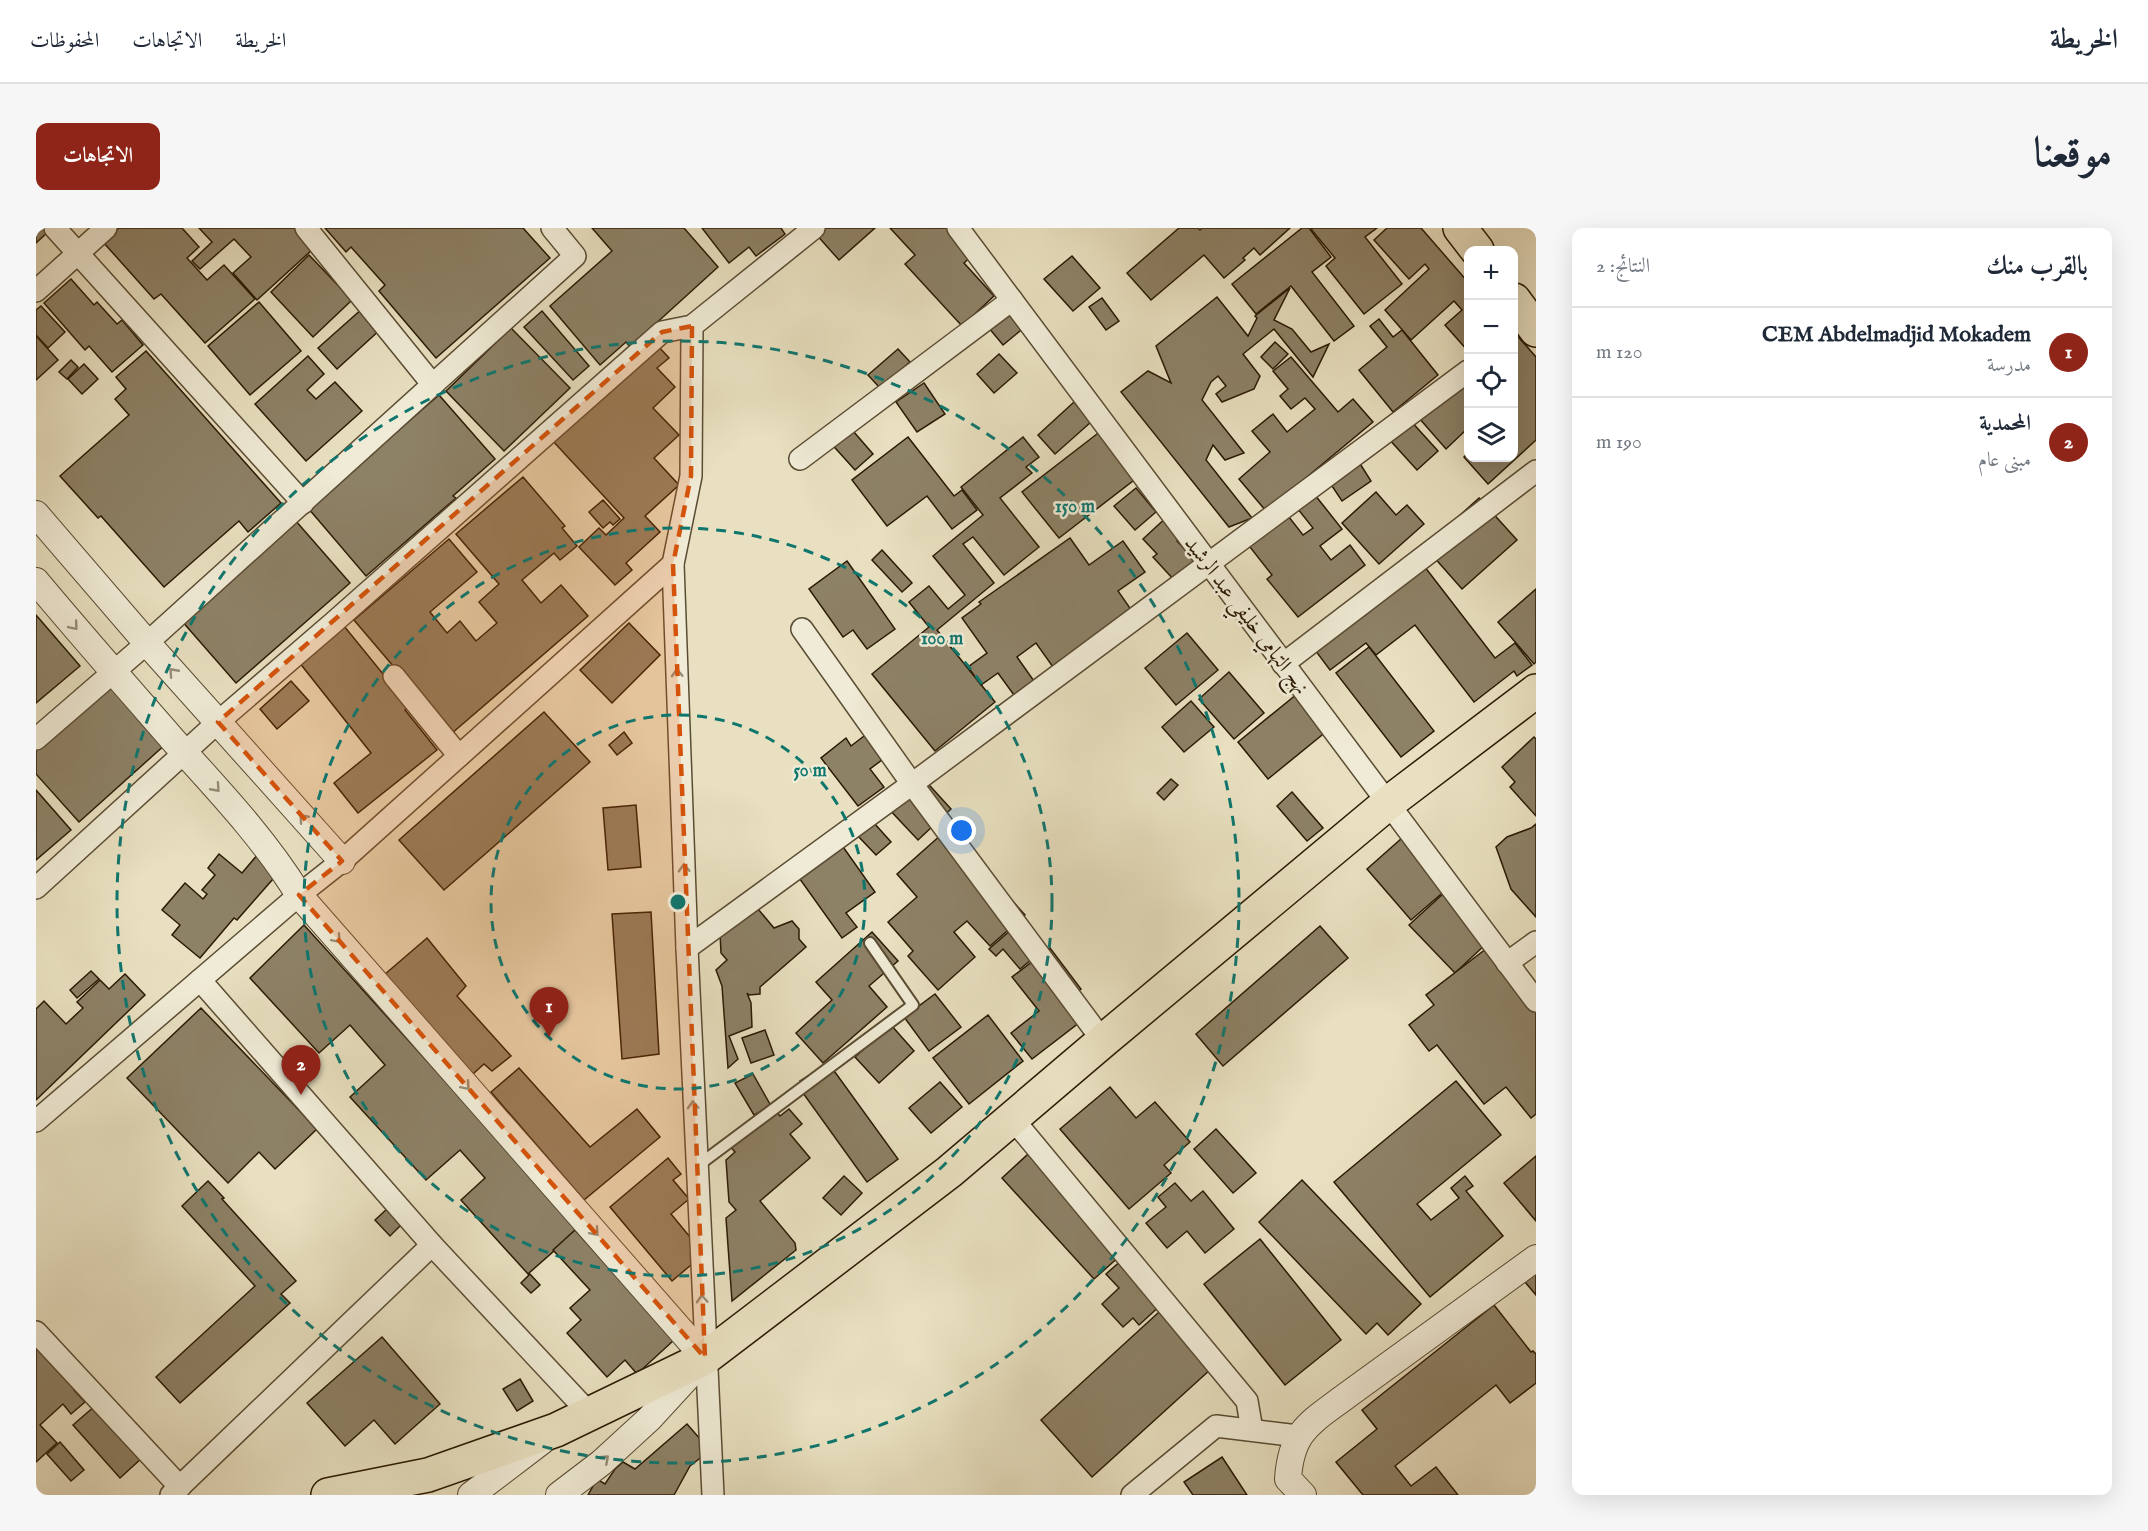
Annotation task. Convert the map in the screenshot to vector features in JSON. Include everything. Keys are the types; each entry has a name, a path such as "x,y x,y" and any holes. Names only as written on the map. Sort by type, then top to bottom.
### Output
{"main road":[{"path":"1460,228 1474,246"},
{"path":"328,1495 428,1475 556,1430 705,1358 949,1172 1387,804 1536,691"}],"street":[{"path":"55,228 303,503"},
{"path":"36,291 106,228"},
{"path":"306,228 433,385"},
{"path":"36,739 147,643 575,256 552,228"},
{"path":"36,888 218,722 662,332 692,326 814,228"},
{"name":"نهج التهامي خليفي عبد الرشيد","path":"958,228 1536,1001"},
{"path":"800,459 1012,300"},
{"path":"692,326 691,476 673,564 696,1167 713,1495"},
{"path":"687,948 912,784 1464,373"},
{"path":"1283,664 1536,471"},
{"path":"36,514 147,643 342,861"},
{"path":"36,1121 299,895 342,861 673,564"},
{"path":"36,581 113,672 256,833 280,864 299,895 705,1358"},
{"path":"802,629 912,784 1103,1041"},
{"path":"394,676 459,756"},
{"path":"1507,963 1536,942"},
{"path":"200,980 432,1245 590,1414"},
{"path":"1012,1118 1247,1401 1252,1430"},
{"path":"36,1332 176,1491 432,1245"},
{"path":"1303,1495 1288,1479 1289,1460 1298,1436 1346,1396 1536,1258"},
{"path":"559,1495 601,1463 649,1419 705,1358"},
{"path":"1132,1495 1216,1426 1298,1436"},
{"path":"471,1495 556,1430"}],"lane":[{"path":"696,1167 913,1005 870,944"}],"highlighted area":[{"path":"692,326 691,476 673,564 705,1358 299,895 342,861 218,722 662,332"}],"building":[{"path":"36,228 44,228 48,232 36,243"},
{"path":"119,228 182,228 199,247 187,258 207,280 224,265 255,299 205,343 161,294 154,299 103,242"},
{"path":"199,228 294,228 313,249 257,300 233,273 251,257 234,239 200,269 192,261 212,242"},
{"path":"325,228 523,228 550,258 436,358 379,291 385,285 351,247 346,252"},
{"path":"592,228 684,228 718,267 630,347 626,342 600,365 550,306 612,251"},
{"path":"702,228 781,228 785,234 756,256 749,247 729,263"},
{"path":"820,228 875,228 839,260 815,233"},
{"path":"890,228 962,228 980,248 964,263 994,296 962,326 905,264 915,255"},
{"path":"1179,228 1198,228 1200,230 1202,228 1290,228 1260,255 1254,248 1243,258 1245,260 1224,278 1204,255 1151,300 1127,273"},
{"path":"1302,228 1309,228 1331,257 1312,272 1354,326 1334,341 1291,286 1256,314 1232,284"},
{"path":"1377,228 1365,237 1402,284 1364,314 1326,266 1335,258 1311,229"},
{"path":"1387,228 1421,228 1464,277 1464,346 1445,325 1462,310 1454,301 1411,340 1385,310 1429,269 1425,264 1409,279 1374,240"},
{"path":"309,255 352,300 313,337 271,292"},
{"path":"1072,256 1100,288 1073,311 1044,279"},
{"path":"71,279 94,305 97,302 117,324 122,320 143,345 112,372 89,346 85,350 44,303"},
{"path":"1290,288 1274,320 1292,329 1311,352 1329,344 1313,377 1274,329 1243,354 1260,376 1254,389 1222,402 1216,394 1226,386 1218,376 1211,382 1202,400 1244,453 1225,460 1213,445 1206,460 1252,518 1229,527 1121,392 1148,371 1171,383 1156,346 1217,297 1248,336 1257,318 1255,316"},
{"path":"1102,298 1119,321 1106,330 1089,307"},
{"path":"259,302 301,351 250,395 208,346"},
{"path":"1006,303 1026,326 1003,345 984,322"},
{"path":"41,306 65,332 48,348 36,335 36,310"},
{"path":"363,308 382,328 337,369 318,348"},
{"path":"542,311 589,366 573,380 524,327"},
{"path":"1379,319 1393,337 1402,330 1438,375 1393,412 1359,370 1387,347 1370,326"},
{"path":"511,328 570,388 504,451 446,391"},
{"path":"36,336 58,360 36,380"},
{"path":"1518,337 1536,357 1536,440 1518,456"},
{"path":"1275,342 1288,354 1273,369 1261,357"},
{"path":"658,346 669,358 657,368 675,387 653,408 679,435 654,458 679,485 645,516 660,532 626,563 632,570 615,585 579,547 599,528 606,535 624,518 552,440"},
{"path":"898,349 910,362 880,388 868,375"},
{"path":"146,351 281,503 248,532 239,521 164,587 101,516 98,518 60,476 129,415 115,399 126,389 116,377"},
{"path":"999,354 1017,373 994,393 977,374"},
{"path":"308,356 324,374 307,390 316,399 335,382 362,411 306,461 255,404"},
{"path":"1291,357 1338,412 1353,399 1373,422 1266,511 1239,479 1270,452 1252,431 1273,414 1287,432 1315,409 1305,398 1291,409 1280,396 1288,389 1273,371"},
{"path":"71,360 78,367 67,379 59,372"},
{"path":"84,364 98,379 82,394 68,379"},
{"path":"1464,377 1464,432 1446,449 1419,418"},
{"path":"924,383 945,414 917,432 896,402"},
{"path":"439,395 495,459 453,496 456,498 366,576 308,508"},
{"path":"1074,402 1091,422 1055,454 1038,435"},
{"path":"1409,419 1438,451 1417,470 1388,438"},
{"path":"847,424 873,454 855,470 828,440"},
{"path":"1106,427 1138,477 1059,538 1022,492"},
{"path":"908,437 954,496 962,490 977,510 952,529 927,496 887,526 852,480"},
{"path":"1023,437 1039,457 1026,467 1032,473 1000,498 1039,547 1004,575 973,537 963,544 994,583 937,630 995,702 935,751 872,674 929,627 909,602 929,586 948,609 965,595 933,556 983,515 961,487"},
{"path":"1357,459 1371,481 1342,501 1328,480"},
{"path":"1468,462 1512,462 1488,484"},
{"path":"523,477 565,526 562,528 577,546 560,560 554,553 522,580 541,603 561,585 588,616 451,734 354,620 449,539 477,572 430,612 447,633 460,621 476,641 497,623 479,602 499,584 456,534"},
{"path":"1136,488 1156,512 1135,530 1114,506"},
{"path":"1311,490 1342,529 1320,546 1331,560 1350,545 1365,565 1298,617 1267,579 1272,575 1246,542 1285,512 1303,535 1313,528 1294,504"},
{"path":"1376,492 1396,515 1407,505 1424,524 1379,564 1342,523"},
{"path":"1479,498 1517,540 1462,589 1425,547"},
{"path":"603,500 620,519 613,525 610,522 603,528 589,512"},
{"path":"1170,514 1187,532 1177,541 1195,560 1174,580 1153,557 1157,554 1143,539"},
{"path":"295,520 350,583 236,683 181,620"},
{"path":"1070,538 1089,565 1123,541 1145,572 1118,591 1132,611 1053,667 1036,643 1017,657 1034,681 1014,695 998,673 981,685 968,667 987,653 962,618 981,604 979,602"},
{"path":"882,550 912,583 902,592 872,560"},
{"path":"847,561 895,629 867,649 853,630 843,637 809,589"},
{"path":"1421,562 1495,658 1515,643 1532,665 1517,676 1514,671 1474,702 1415,625 1376,655 1366,643 1330,670 1312,646"},
{"path":"1536,589 1536,662 1534,664 1498,622"},
{"path":"36,615 80,666 36,703"},
{"path":"629,623 660,655 612,703 580,670"},
{"path":"344,626 409,706 405,710 437,750 358,813 334,783 371,753 299,662"},
{"path":"1187,633 1218,670 1176,705 1145,668"},
{"path":"1369,647 1434,731 1401,757 1336,673"},
{"path":"1229,672 1264,713 1234,739 1199,699"},
{"path":"291,681 309,701 277,729 260,709"},
{"path":"113,683 167,743 79,822 36,774 36,751"},
{"path":"1297,694 1327,731 1268,779 1238,742"},
{"path":"1191,701 1214,727 1184,752 1162,727"},
{"path":"544,712 590,762 444,890 399,840"},
{"path":"881,723 899,747 870,769 884,787 858,806 821,758 846,738 851,746"},
{"path":"624,732 632,743 617,755 609,745"},
{"path":"1534,737 1536,739 1536,816 1510,787 1515,782 1502,767"},
{"path":"921,776 951,809 918,840 887,807"},
{"path":"1171,779 1178,785 1164,800 1157,793"},
{"path":"36,790 71,830 36,860"},
{"path":"1292,792 1323,828 1307,841 1277,806"},
{"path":"636,805 641,867 608,870 603,808"},
{"path":"942,821 1025,915 990,946 967,921 954,932 975,957 938,990 908,956 913,951 888,922 917,897 897,874 942,834"},
{"path":"874,823 891,842 876,855 858,836"},
{"path":"1536,824 1536,917 1511,889 1496,847 1507,837"},
{"path":"1402,838 1447,889 1411,920 1367,869"},
{"path":"841,844 875,892 846,913 857,927 842,938 797,875"},
{"path":"259,853 280,871 237,920 234,918 200,958 172,935 180,925 162,910 185,883 203,899 207,894 202,890 215,875 208,868 219,854 242,873"},
{"path":"1444,893 1489,941 1455,973 1409,925"},
{"path":"758,909 774,928 792,921 799,929 799,939 806,947 760,987 760,994 749,995 747,993 751,1003 752,1027 729,1036 738,1059 728,1068 722,986 716,970 727,960 721,953 720,933 739,917"},
{"path":"651,912 659,1054 622,1059 612,914"},
{"path":"1020,922 1044,949 1020,969 1003,949 996,956 989,949"},
{"path":"304,925 579,1229 529,1273 540,1285 531,1293 521,1283 529,1275 461,1200 485,1178 460,1150 426,1180 350,1097 385,1065 350,1025 319,1053 250,978"},
{"path":"1320,926 1348,958 1223,1066 1196,1034"},
{"path":"872,932 898,961 869,986 887,1007 823,1063 796,1033 832,1000 816,982"},
{"path":"427,938 466,986 457,996 511,1056 492,1071 484,1064 473,1074 384,975"},
{"path":"1495,942 1536,995 1536,1114 1531,1118 1506,1087 1484,1104 1437,1045 1429,1051 1409,1025 1434,1005 1426,995"},
{"path":"1050,948 1081,989 1065,1001 1080,1022 1032,1059 1011,1033 1039,1011 1012,977"},
{"path":"91,971 99,979 77,998 70,990"},
{"path":"125,974 145,995 36,1100 36,1009 44,1001 66,1024 83,1008 77,1002 100,980 109,989"},
{"path":"935,994 961,1027 929,1051 904,1017"},
{"path":"201,1008 317,1129 275,1169 259,1152 228,1183 127,1078"},
{"path":"988,1015 1023,1061 969,1104 933,1058"},
{"path":"891,1025 914,1051 879,1083 855,1057"},
{"path":"765,1030 774,1055 751,1063 742,1038"},
{"path":"519,1068 590,1147 637,1109 660,1137 584,1200 491,1092"},
{"path":"832,1068 898,1159 867,1182 803,1093 807,1091 800,1081 808,1076 813,1082"},
{"path":"753,1074 771,1106 754,1115 735,1083"},
{"path":"1456,1081 1501,1135 1417,1204 1431,1220 1459,1198 1451,1188 1465,1176 1473,1186 1466,1191 1503,1236 1430,1297 1334,1182"},
{"path":"940,1082 962,1107 931,1133 909,1108"},
{"path":"1110,1087 1136,1118 1155,1102 1190,1142 1164,1165 1171,1173 1129,1209 1060,1129"},
{"path":"771,1105 780,1116 789,1109 802,1124 790,1134 810,1158 760,1201 795,1243 796,1250 732,1301 726,1218 736,1210 729,1202 726,1160 735,1152 727,1143"},
{"path":"1216,1129 1256,1173 1233,1193 1194,1149"},
{"path":"1039,1144 1121,1255 1094,1279 1002,1178"},
{"path":"1536,1156 1536,1221 1504,1183"},
{"path":"668,1158 681,1174 673,1180 689,1199 671,1214 704,1254 672,1281 610,1207"},
{"path":"844,1176 862,1193 841,1215 823,1198"},
{"path":"1302,1180 1421,1304 1388,1335 1377,1323 1366,1334 1259,1222"},
{"path":"208,1181 296,1281 281,1294 290,1303 180,1403 156,1377 255,1286 182,1206"},
{"path":"1175,1183 1191,1201 1203,1191 1234,1229 1205,1253 1187,1231 1167,1248 1146,1223 1166,1207 1158,1197"},
{"path":"388,1208 402,1224 390,1236 375,1220"},
{"path":"575,1230 674,1340 637,1374 625,1360 607,1377 567,1333 581,1320 570,1308 590,1290 553,1250"},
{"path":"1260,1239 1341,1340 1285,1385 1204,1284"},
{"path":"1123,1259 1163,1303 1139,1325 1133,1318 1123,1327 1102,1304 1119,1288 1106,1274"},
{"path":"1536,1273 1536,1295 1525,1282"},
{"path":"1170,1302 1222,1359 1092,1477 1041,1420"},
{"path":"1494,1305 1531,1352 1536,1354 1536,1383 1510,1403 1496,1385 1395,1466 1411,1486 1436,1467 1458,1495 1363,1495 1336,1462 1377,1429 1362,1410"},
{"path":"36,1328 84,1381 74,1390 85,1402 71,1414 63,1404 40,1425 57,1443 36,1462"},
{"path":"382,1337 440,1404 395,1444 374,1420 345,1446 307,1403"},
{"path":"520,1379 533,1401 517,1411 503,1389"},
{"path":"96,1405 143,1457 120,1478 73,1425"},
{"path":"687,1424 708,1448 704,1455 690,1466 674,1495 588,1495 597,1479 605,1484 623,1462 635,1469"},
{"path":"60,1442 84,1470 71,1481 47,1454"},
{"path":"1222,1457 1247,1495 1193,1495 1184,1482"}],"place":[{"name":"CEM Abdelmadjid Mokadem","path":"549,1037"},
{"name":"المحمدية","path":"301,1095"}]}
